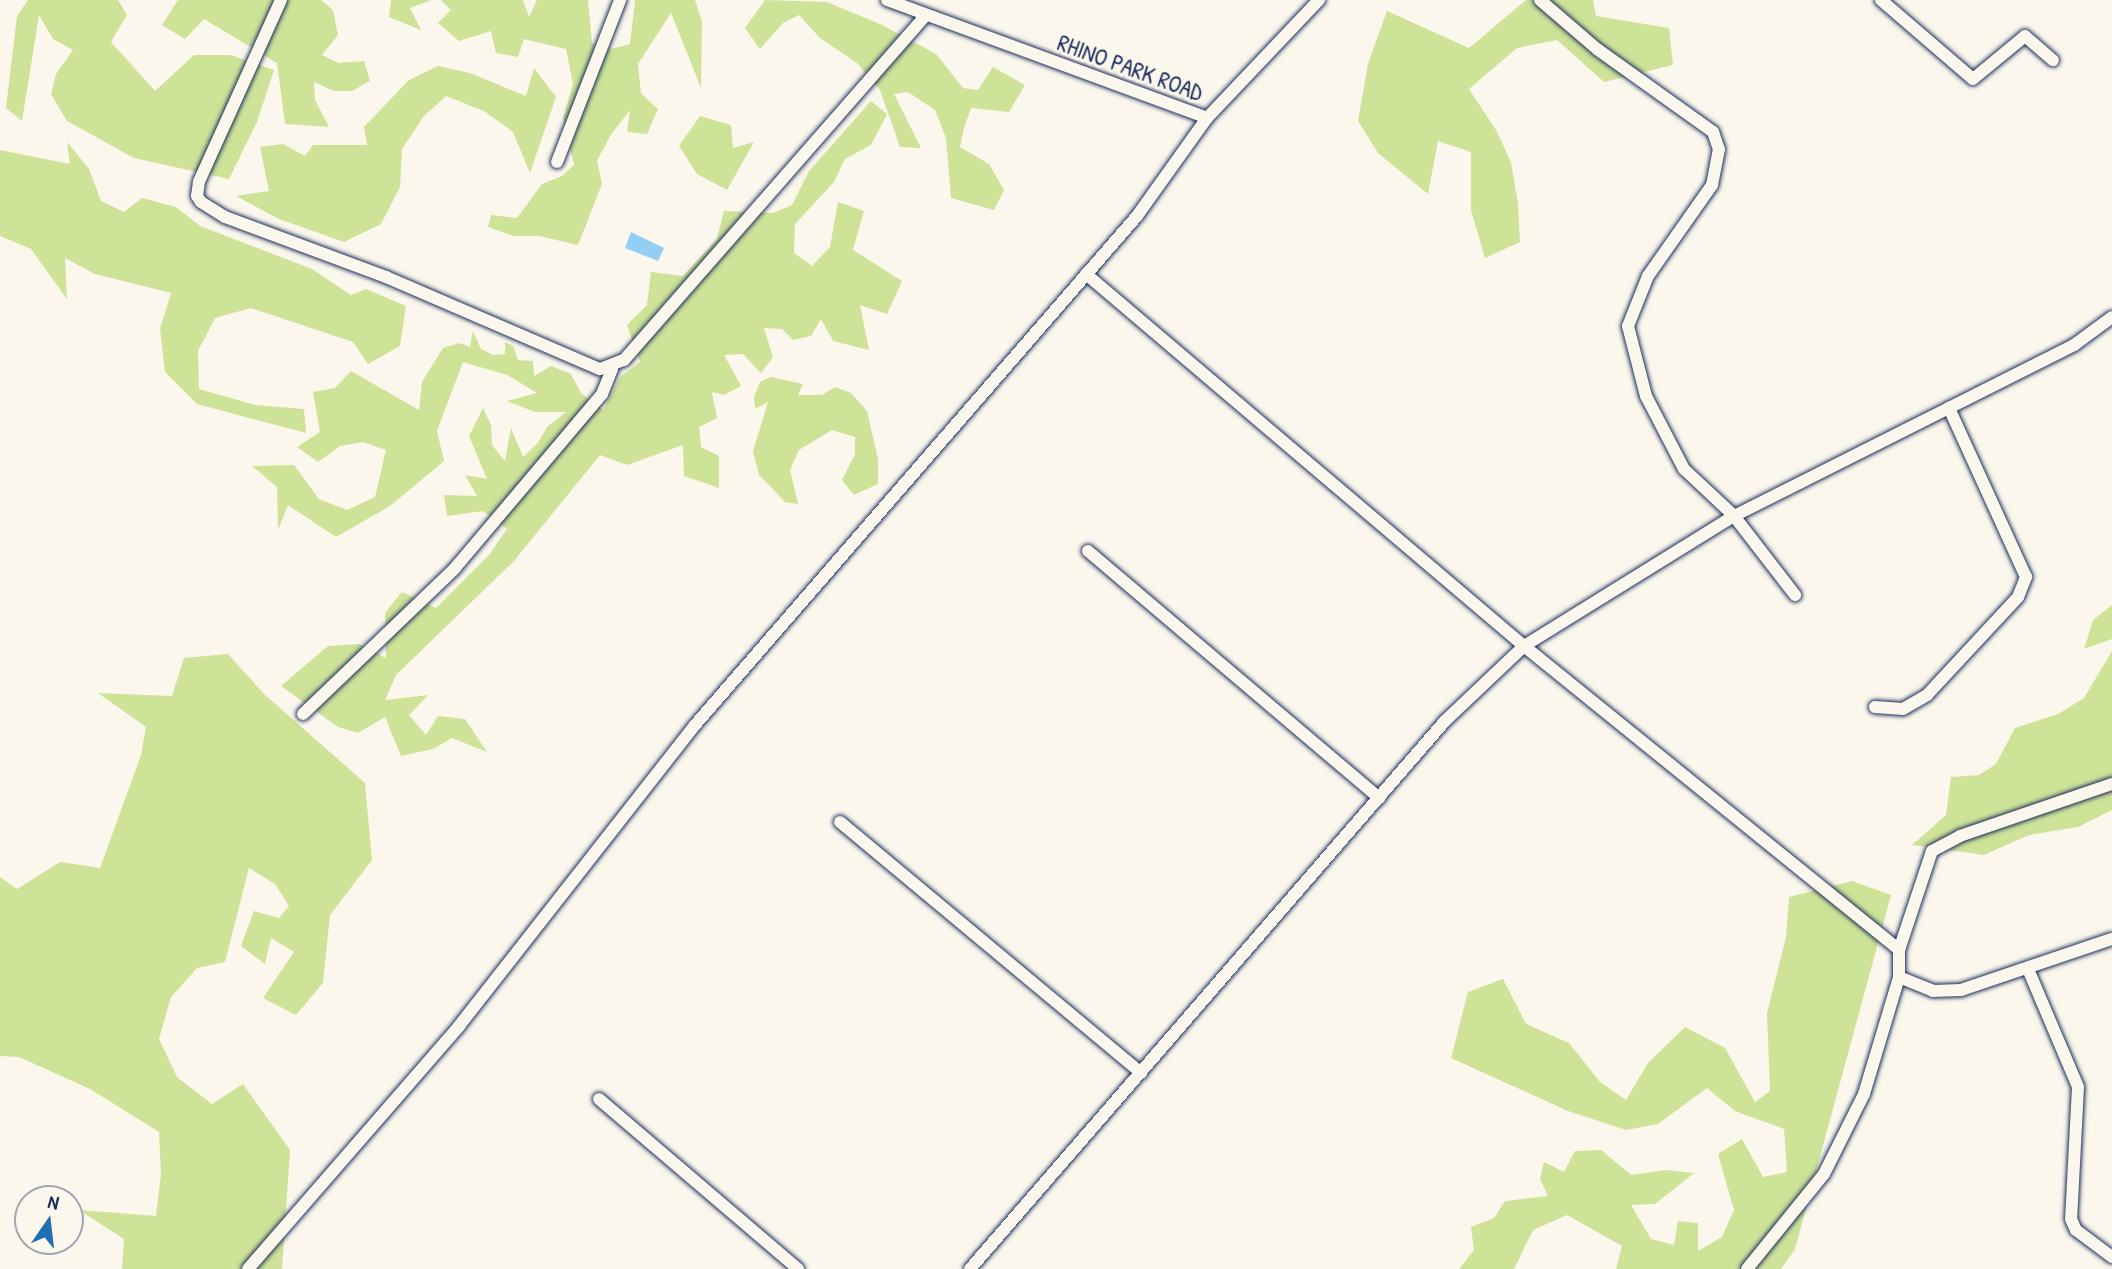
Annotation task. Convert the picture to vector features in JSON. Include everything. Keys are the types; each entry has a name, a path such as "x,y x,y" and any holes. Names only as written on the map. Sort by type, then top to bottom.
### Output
{"street":[{"path":"281,0 199,182 197,196 201,202 225,217 386,277 600,369 612,369"},
{"path":"557,162 620,0"},
{"name":"RHINO PARK ROAD","path":"887,0 924,17 1207,118 1319,0"},
{"path":"1540,0 1597,49 1713,132 1719,149 1712,186 1648,276 1628,326 1646,396 1684,469 1734,516 1795,595"},
{"path":"1881,0 1973,79 2025,36 2053,60"},
{"path":"303,714 455,568 602,394 612,369 624,360 924,17"},
{"path":"248,1269 459,1026 695,725 1137,216 1207,118"},
{"path":"1086,274 1524,646 1899,950"},
{"path":"970,1269 1475,688 1524,646 1734,516 2074,345 2112,317"},
{"path":"1875,706 1903,709 1927,695 2018,597 2026,577 1949,408"},
{"path":"1088,551 1379,798"},
{"path":"1747,1269 1824,1174 1864,1094 1899,977 1899,950 1932,851 1960,836 2112,784"},
{"path":"840,821 1141,1073"},
{"path":"1899,977 1945,993 2028,969 2112,939"},
{"path":"2028,969 2078,1087 2071,1219 2076,1230 2112,1257"},
{"path":"599,1099 798,1269"}],"green space":[{"path":"28,0 118,0 127,15 111,42 155,91 194,55 231,55 274,70 257,122 229,179 134,158 67,121 51,94 56,74 73,50 53,39 39,15 22,121 6,108 17,16"},
{"path":"178,0 321,0 333,10 338,35 322,55 339,63 364,61 370,81 352,91 334,91 314,82 315,100 329,127 285,124 277,63 204,19 185,39 162,25"},
{"path":"391,0 432,0 410,8 421,30 389,17"},
{"path":"441,0 523,0 529,17 537,0 588,0 592,43 611,49 630,44 635,0 695,0 702,21 701,88 671,13 638,64 641,93 658,109 647,134 627,132 630,110 610,136 597,161 602,184 578,245 539,236 513,236 488,227 491,215 517,218 542,184 562,176 574,165 563,118 573,84 566,49 524,39 518,57 496,53 491,31 459,41 438,23 451,10"},
{"path":"765,0 827,2 882,25 936,54 963,88 978,90 993,67 1025,85 1009,112 971,108 964,128 960,147 989,164 1004,190 994,210 951,198 946,138 935,110 908,92 894,94 921,148 900,147 880,90 857,63 820,38 799,15 783,23 760,49 745,28"},
{"path":"1526,0 1593,0 1596,16 1669,28 1673,65 1604,82 1557,40 1517,48 1469,89 1496,130 1511,162 1518,204 1520,242 1485,258 1471,210 1471,152 1438,141 1428,194 1378,153 1358,121 1368,64 1387,11 1469,48"},
{"path":"438,66 470,73 526,96 534,68 556,97 530,173 513,132 484,111 446,96 424,116 402,149 400,187 381,224 344,242 279,219 236,196 269,191 260,147 283,144 305,156 313,145 367,145 364,127 409,80"},
{"path":"871,101 887,114 871,145 845,159 834,182 795,224 794,253 812,266 830,247 838,202 864,211 853,250 902,281 887,314 860,305 869,350 833,341 821,319 811,336 793,340 782,329 764,328 773,357 761,373 743,354 724,355 741,386 724,395 712,392 717,418 699,427 701,447 719,456 719,488 684,476 683,445 627,465 600,455 514,561 396,675 385,700 428,695 409,715 426,735 438,716 465,719 487,752 452,738 433,749 401,756 385,717 358,733 338,727 281,686 328,646 359,644 386,658 385,613 402,592 436,608 489,555 507,529 483,511 447,516 444,495 477,496 465,475 487,479 469,436 483,408 491,425 492,445 505,461 511,428 523,457 538,443 547,427 566,412 535,412 507,401 537,393 507,375 463,362 437,431 444,461 390,506 336,537 288,505 278,530 277,487 252,466 294,465 319,499 347,510 375,497 386,450 363,442 340,446 318,462 297,447 320,432 313,392 335,388 351,371 419,410 422,382 443,348 459,343 470,347 473,331 481,349 493,355 505,354 505,342 513,346 518,360 533,361 534,376 551,366 571,374 581,393 603,410 620,377 640,362 627,325 647,305 651,272 683,276 717,239 724,211 773,213 792,205 809,171"},
{"path":"700,116 731,125 733,148 754,142 727,190 697,174 679,146"},
{"path":"67,142 89,169 101,201 124,212 142,198 176,207 200,226 312,269 351,295 366,289 406,306 400,346 368,364 353,342 251,308 215,318 198,351 199,389 255,405 304,409 306,433 197,404 165,372 160,329 171,293 95,274 65,258 67,299 31,249 0,236 0,150 70,164"},
{"path":"771,377 803,384 798,395 822,395 835,387 851,393 867,411 878,459 878,484 854,495 842,480 855,454 855,437 832,430 799,450 790,470 798,504 785,502 759,475 753,451 768,402 755,409 754,397 760,382"},
{"path":"2112,605 2112,639 2084,649 2093,620"},
{"path":"2112,651 2112,810 2078,827 2029,835 1984,855 1912,845 1946,815 1951,777 1979,775 1996,764 2015,728 2058,714 2084,698"},
{"path":"228,654 264,694 365,783 372,860 330,915 323,983 296,1015 263,998 294,952 271,938 265,964 241,946 254,911 279,918 289,906 275,884 249,868 225,962 197,968 171,997 159,1039 177,1077 212,1104 243,1084 290,1150 282,1269 122,1269 124,1239 84,1213 84,1210 156,1216 161,1174 159,1132 90,1089 19,1057 0,1056 0,877 17,889 60,862 100,868 141,755 146,727 98,693 172,696 184,658"},
{"path":"1852,881 1891,895 1795,1249 1781,1269 1616,1269 1622,1246 1567,1215 1533,1230 1514,1269 1459,1269 1474,1250 1471,1227 1494,1218 1505,1201 1548,1196 1540,1179 1544,1162 1564,1172 1575,1151 1601,1150 1631,1175 1666,1170 1694,1173 1655,1204 1631,1205 1651,1239 1674,1245 1678,1221 1698,1223 1698,1251 1722,1237 1734,1210 1718,1154 1742,1139 1763,1177 1787,1172 1784,1129 1735,1111 1707,1088 1658,1124 1626,1130 1568,1111 1451,1058 1468,992 1503,979 1526,1024 1569,1043 1600,1082 1626,1100 1648,1063 1685,1027 1725,1048 1755,1102 1770,1091 1767,1013 1786,937 1789,897"}],"water":[{"path":"631,232 664,248 658,261 625,248"}]}
